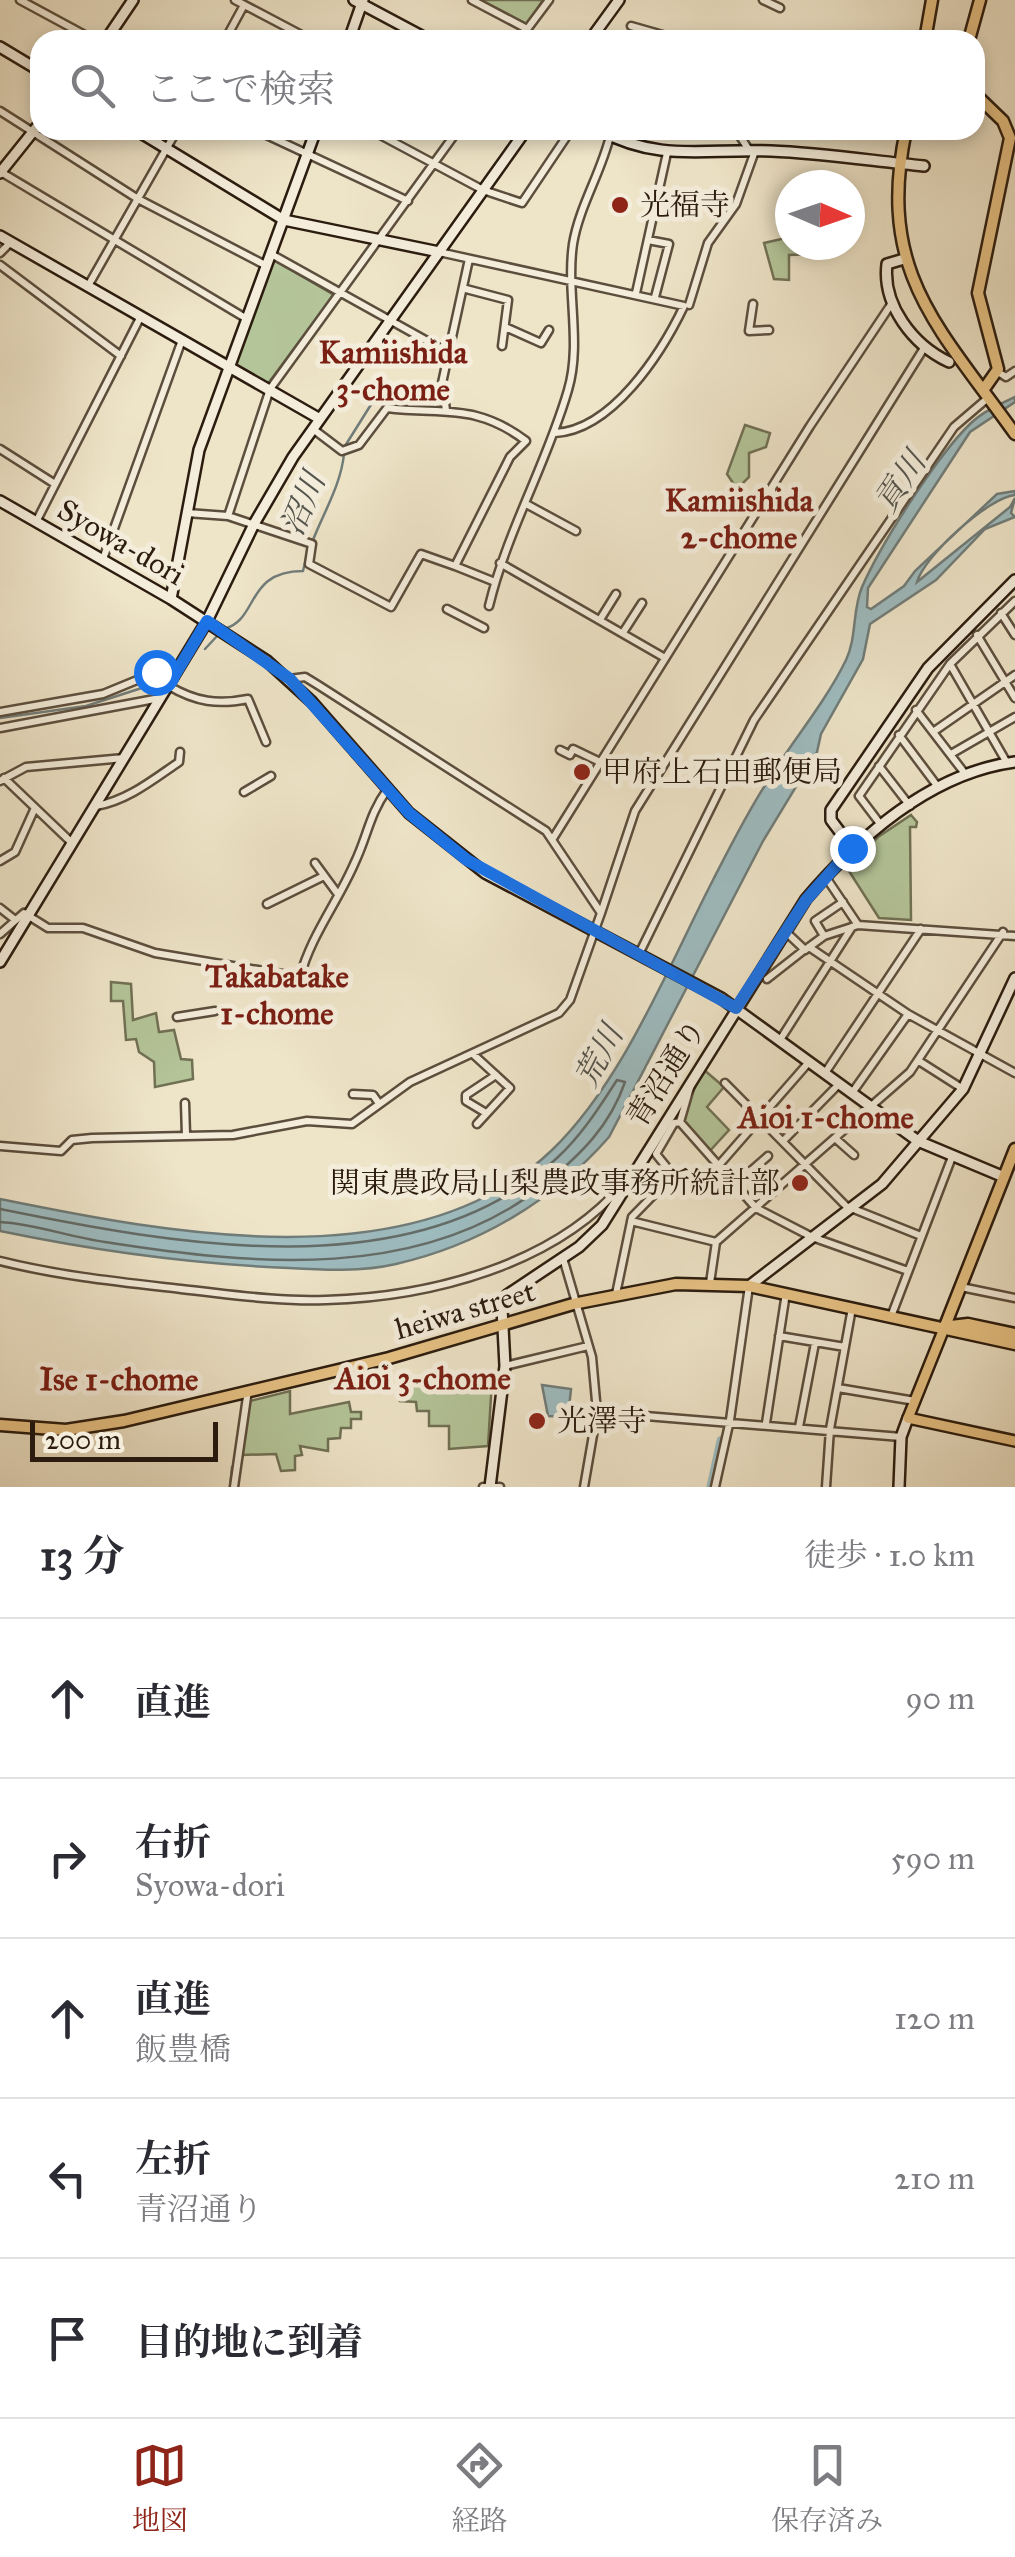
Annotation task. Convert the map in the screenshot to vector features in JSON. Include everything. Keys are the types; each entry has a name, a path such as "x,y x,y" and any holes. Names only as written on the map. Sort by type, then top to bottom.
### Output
{"highway":[{"path":"926,30 932,0"},
{"path":"972,30 980,0"},
{"path":"985,102 1011,124 978,293 998,372 988,395"},
{"path":"904,140 896,204 904,258 936,324 1015,434"},
{"path":"946,1326 1009,1179 1015,1150"},
{"name":"heiwa street","path":"0,1426 38,1430 95,1426 506,1325 573,1304 676,1284 749,1286 892,1314 1015,1344"},
{"name":"heiwa street","path":"946,1326 968,1324 1015,1334"}],"main road":[{"path":"946,1326 908,1418 1015,1441"}],"street":[{"path":"20,0 76,30"},
{"path":"235,0 291,30"},
{"path":"472,0 527,29 548,0"},
{"path":"597,30 619,0"},
{"path":"763,0 780,8"},
{"path":"112,30 130,1"},
{"path":"352,30 360,1 411,30"},
{"path":"230,30 244,5"},
{"path":"631,26 645,30"},
{"path":"0,47 30,65"},
{"path":"0,111 30,123"},
{"path":"30,135 0,172 112,242 247,318"},
{"path":"56,140 138,199 267,266"},
{"path":"153,140 284,220 573,278 686,305"},
{"path":"88,286 172,140"},
{"path":"275,140 408,201"},
{"path":"171,599 199,450 313,140"},
{"path":"391,140 482,190 522,203 564,140"},
{"path":"228,516 270,389 451,140"},
{"path":"0,962 207,621 254,524 313,429 519,140"},
{"path":"489,606 500,563 528,505 555,433 571,372 574,240 609,140"},
{"path":"623,140 667,154 752,150 924,166"},
{"path":"744,140 752,150"},
{"path":"555,433 591,423 624,395 648,367 686,305 705,250 736,204 752,150"},
{"path":"636,293 667,154"},
{"path":"0,236 320,419"},
{"path":"648,240 669,244 655,297"},
{"path":"0,253 10,242"},
{"path":"271,254 447,352"},
{"path":"904,258 887,264 894,303 924,348 949,362"},
{"path":"446,410 441,390 447,352 466,289 469,259"},
{"path":"0,265 121,356"},
{"path":"466,289 508,300 502,346"},
{"path":"552,840 886,306 894,303"},
{"path":"753,304 748,331 769,330"},
{"path":"36,522 140,316"},
{"path":"505,327 541,344 549,330"},
{"path":"103,559 182,340"},
{"path":"0,1146 61,1152 72,1140 232,1135 308,1121 352,1124 410,1082 559,1013 570,1000 636,811 924,348"},
{"path":"998,372 1006,377 1015,371"},
{"path":"639,954 732,762 773,690 891,524 946,437 988,395"},
{"path":"313,429 342,452 359,446 387,408 446,410 490,417 526,441 510,457 455,566"},
{"path":"0,449 55,484"},
{"name":"Syowa-dori","path":"0,501 232,636 290,679 386,790 467,860 736,1008"},
{"path":"528,505 576,532"},
{"path":"187,513 228,516 312,544 309,564 392,607 422,554 495,582"},
{"path":"500,563 665,658"},
{"path":"852,848 831,820 831,810 928,668 1015,580"},
{"path":"601,618 616,594"},
{"path":"881,826 859,796 950,664 1015,600"},
{"path":"624,632 642,603"},
{"path":"447,608 484,628"},
{"path":"1001,613 1015,635"},
{"path":"977,635 1015,698"},
{"path":"950,664 1011,763"},
{"path":"0,712 103,694 158,671 187,697 220,704 248,699 266,742"},
{"path":"933,732 1015,675"},
{"path":"290,679 305,677 322,687 533,822 552,840 601,912"},
{"path":"0,728 161,698"},
{"path":"916,710 966,775"},
{"path":"950,754 1015,718"},
{"path":"899,735 939,788"},
{"path":"560,750 570,755 573,749 600,762"},
{"path":"95,806 114,803 180,762 180,752"},
{"path":"2,779 26,767 125,758"},
{"name":"青沼通り","path":"487,1487 504,1366 506,1325 502,1308 507,1294 602,1225 786,931 852,848 939,788 966,775 1011,763"},
{"path":"878,766 910,806"},
{"path":"244,792 271,776"},
{"path":"2,779 24,792 24,802 72,843"},
{"path":"0,934 14,919 28,916 48,928 82,928 155,954 300,978 337,893 356,860 369,817 386,790"},
{"path":"0,861 14,852 34,810"},
{"path":"316,863 337,893"},
{"path":"267,904 324,876"},
{"path":"826,876 855,926"},
{"path":"824,936 814,921 842,902"},
{"path":"0,908 14,919"},
{"path":"780,1040 855,926"},
{"path":"768,979 824,936 855,926 1002,932 1015,936"},
{"path":"825,1073 922,928"},
{"path":"786,931 908,1014 980,1058 1015,1073"},
{"path":"710,1283 716,1242 919,1061 1002,932"},
{"path":"714,1487 730,1420 749,1286 854,1210 918,1141 962,1089 1015,978"},
{"path":"736,1008 918,1141 1009,1179"},
{"path":"178,1017 215,1011"},
{"path":"852,1093 908,1014"},
{"path":"474,1055 510,1088 477,1124"},
{"path":"919,1061 962,1089"},
{"path":"720,1166 809,1062"},
{"path":"486,1113 466,1101 466,1095 496,1075"},
{"path":"680,1122 692,1078"},
{"path":"725,1083 854,1210 921,1236"},
{"path":"782,1140 840,1084"},
{"path":"353,1094 373,1095 378,1102"},
{"path":"186,1103 186,1135"},
{"path":"680,1122 756,1208 812,1238 908,1272"},
{"path":"616,1294 630,1221 672,1175 656,1154 674,1123 680,1122"},
{"path":"836,1138 854,1155"},
{"path":"736,1184 768,1156"},
{"path":"892,1314 952,1157"},
{"path":"0,1261 93,1280 270,1298 378,1297 474,1274 563,1237 605,1205 637,1167"},
{"path":"630,1221 716,1242"},
{"path":"563,1257 573,1304 588,1346 596,1412 584,1487"},
{"path":"961,1287 1015,1298"},
{"path":"766,1423 786,1293"},
{"path":"826,1487 830,1430 853,1307"},
{"path":"779,1336 845,1347"},
{"path":"799,1427 815,1343"},
{"path":"504,1366 588,1346"},
{"path":"838,1388 916,1401"},
{"path":"234,1487 248,1390"},
{"path":"596,1412 902,1437"},
{"path":"899,1487 902,1437 908,1418"},
{"path":"487,1487 500,1487"}],"green space":[{"path":"479,0 543,0 527,24"},
{"path":"775,240 775,260 789,260 789,280 774,279 764,243"},
{"path":"274,260 334,295 267,385 233,363"},
{"path":"745,425 770,433 766,447 749,453 749,477 737,489 727,474"},
{"path":"911,815 917,822 916,827 910,827 911,920 879,918 847,868 878,837"},
{"path":"111,982 131,984 133,1020 156,1013 159,1032 174,1030 181,1059 192,1060 193,1079 155,1087 154,1062 139,1052 136,1039 126,1040 123,1001 111,1001"},
{"path":"703,1069 724,1087 707,1107 729,1130 708,1153 680,1122"},
{"path":"421,1377 492,1380 488,1446 449,1449 449,1426 429,1426 429,1411 417,1411 416,1402 400,1401 400,1384 420,1384"},
{"path":"290,1391 290,1414 349,1402 351,1412 361,1412 361,1419 351,1419 351,1428 341,1428 340,1438 328,1439 328,1451 300,1446 302,1455 295,1456 295,1470 281,1471 276,1454 242,1455 250,1401"}],"water":[{"path":"1015,397 1015,402 970,432 868,588 867,607 871,609 904,586 945,543 917,582 1010,507 1015,498 1011,513 1015,517 985,529 936,580 870,624 863,659 821,734 817,752 763,841 609,1137 539,1200 485,1232 427,1256 356,1269 180,1260 0,1231 0,1199 137,1224 286,1237 360,1233 430,1219 495,1192 551,1151 600,1092 642,1022 750,810 837,677 849,651 862,587 896,525 956,439 986,412"},
{"path":"1015,491 1015,495 990,506 962,527 997,494"},
{"path":"542,1385 571,1389 568,1417 548,1416"}],"waterway":[{"name":"沼川","path":"345,446 372,403 384,404"},
{"name":"沼川","path":"224,629 243,616 271,579 303,571 344,454"},
{"name":"沼川","path":"205,649 218,635"},
{"name":"沼川","path":"0,718 86,706 151,685"},
{"path":"712,1487 722,1441"},
{"path":"230,1487 232,1467"}],"place":[{"name":"光福寺","path":"620,205"},
{"name":"甲府上石田郵便局","path":"582,772"},
{"name":"関東農政局山梨農政事務所統計部","path":"800,1183"},
{"name":"光澤寺","path":"537,1421"}],"district":[{"name":"Kamiishida 3-chome","path":"393,370"},
{"name":"Kamiishida 2-chome","path":"739,518"},
{"name":"Takabatake 1-chome","path":"277,994"},
{"name":"Aioi 1-chome","path":"826,1117"},
{"name":"Aioi 3-chome","path":"423,1378"},
{"name":"Ise 1-chome","path":"119,1379"}],"route":[{"path":"156,672 173,678 207,621 290,679 386,790 467,860 554,912 637,952 736,1008 806,900 852,848"}],"water label":[{"name":"貢川","path":"900,482"},
{"name":"荒川","path":"599,1056"}]}
